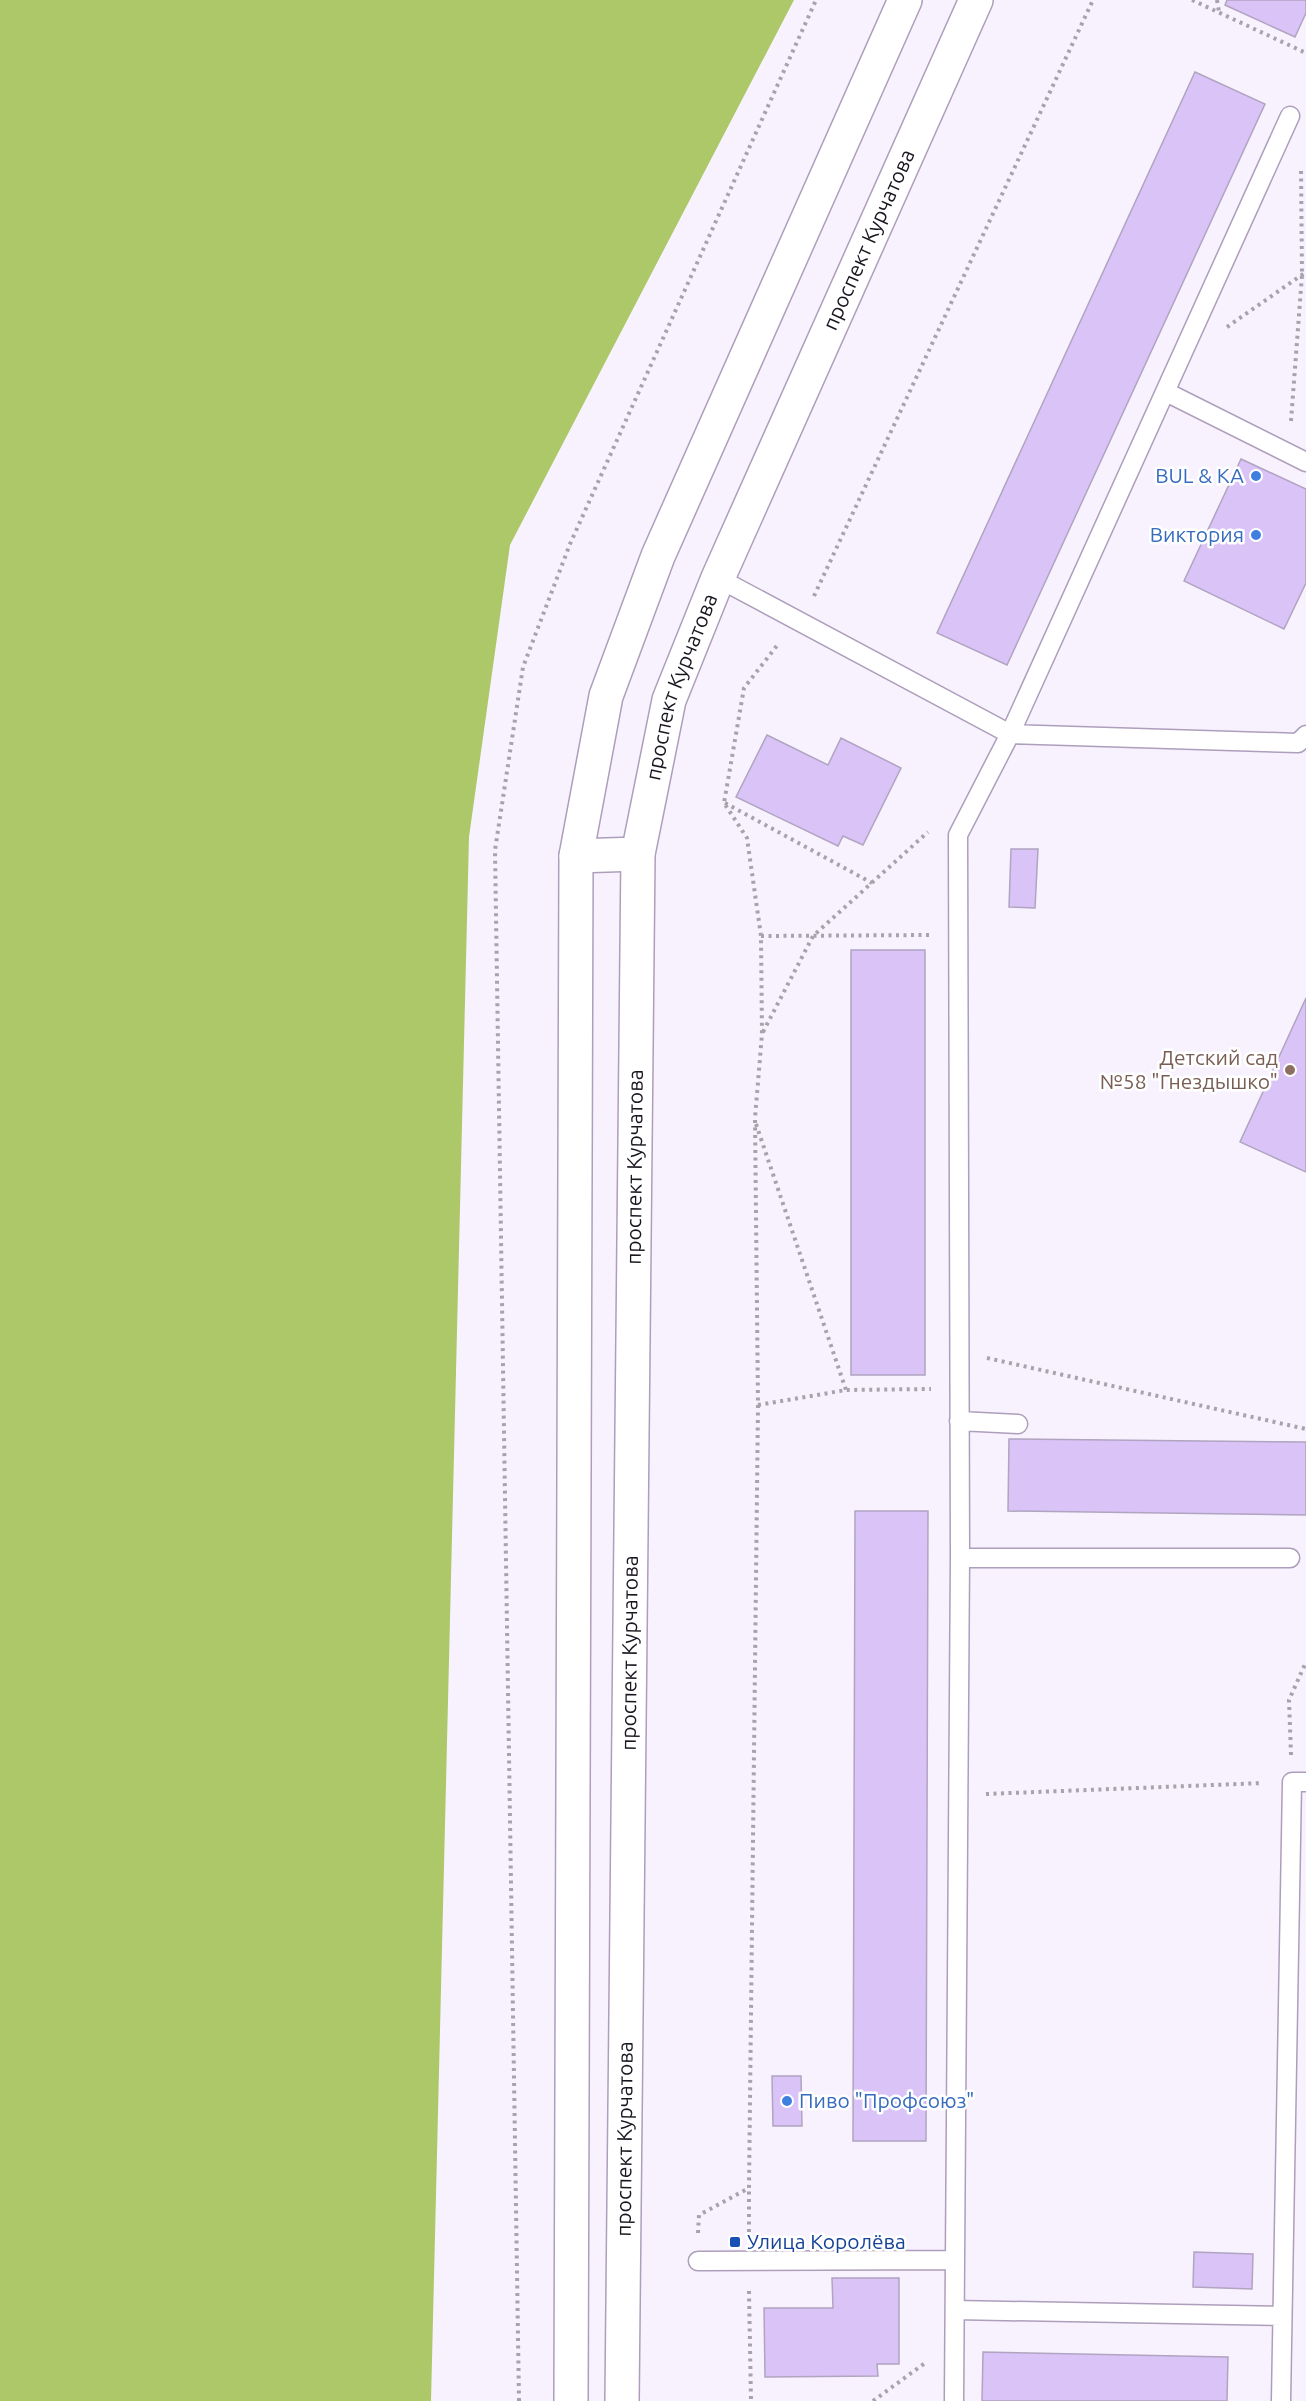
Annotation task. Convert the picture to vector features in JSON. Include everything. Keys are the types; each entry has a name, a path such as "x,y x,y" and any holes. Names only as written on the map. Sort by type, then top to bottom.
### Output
{"main road":[{"path":"571,2401 576,856 606,696 658,556 905,0"},
{"name":"проспект Курчатова","path":"622,2401 638,854 669,700 718,578 976,0"},
{"path":"576,856 638,854"}],"lane":[{"path":"954,2401 960,1558 958,835 1010,734 1290,116"},
{"path":"1166,392 1306,462"},
{"path":"718,578 1010,734 1298,743 1306,735"},
{"path":"959,1421 1018,1424"},
{"path":"960,1558 1290,1558"},
{"path":"1281,2401 1299,1782"},
{"path":"698,2261 955,2260"},
{"path":"955,2310 1282,2316"}],"path":[{"path":"698,2261 699,2215 749,2188 758,1405 754,1119 762,1034 761,936 747,838 724,803 744,688 819,590 1093,0"},
{"path":"1192,0 1306,53"},
{"path":"1217,0 1219,13"},
{"path":"1289,453 1304,273 1300,157"},
{"path":"1227,328 1304,273"},
{"path":"724,803 872,883"},
{"path":"762,1034 813,936 933,827"},
{"path":"761,936 958,935"},
{"path":"754,1119 846,1390"},
{"path":"960,1352 1306,1429"},
{"path":"758,1405 846,1390 959,1389"},
{"path":"958,1795 1299,1782 1289,1700 1306,1662"},
{"path":"749,2281 751,2401"},
{"path":"873,2401 955,2341"}],"green space":[{"path":"0,0 794,0 510,545 469,837 431,2401 0,2401"}],"building":[{"path":"1227,0 1306,0 1306,13 1295,37 1225,5"},
{"path":"1195,72 1265,104 1007,665 937,633"},
{"name":"Виктория","path":"1241,459 1306,489 1306,583 1284,629 1184,581"},
{"path":"767,735 828,765 841,738 901,768 863,845 843,836 838,846 736,797"},
{"path":"1011,849 1038,849 1035,908 1009,907"},
{"path":"851,950 925,950 925,1375 851,1375"},
{"name":"Детский сад №58 \"Гнездышко\"","path":"1306,998 1306,1172 1240,1142"},
{"path":"1009,1439 1306,1442 1306,1515 1008,1511"},
{"path":"855,1511 928,1511 926,2141 853,2141"},
{"name":"Пиво \"Профсоюз\"","path":"772,2076 801,2076 802,2126 773,2126"},
{"path":"1194,2252 1253,2254 1252,2289 1193,2287"},
{"path":"832,2278 899,2278 899,2364 877,2364 878,2376 765,2377 764,2308 833,2308"},
{"path":"983,2352 1228,2357 1227,2401 982,2401"}],"place":[{"name":"BUL & KA","path":"1256,476"},
{"name":"Виктория","path":"1256,535"},
{"name":"Детский сад №58 \"Гнездышко\"","path":"1290,1070"},
{"name":"Пиво \"Профсоюз\"","path":"787,2101"},
{"name":"Улица Королёва","path":"735,2242"}]}
